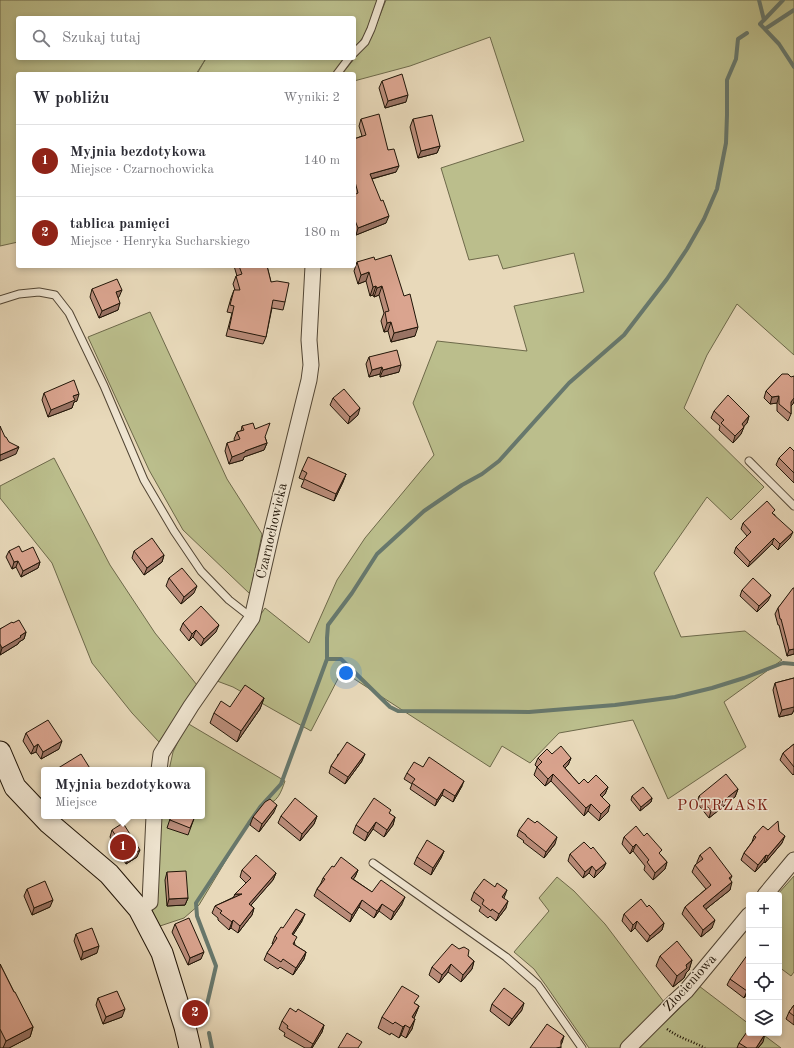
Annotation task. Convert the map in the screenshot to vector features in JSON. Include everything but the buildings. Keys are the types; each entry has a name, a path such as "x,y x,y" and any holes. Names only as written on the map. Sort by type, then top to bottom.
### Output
{"street":[{"name":"Czarnochowicka","path":"159,767 161,754 191,706 252,618 272,526 311,365 310,340 313,268"},
{"path":"0,752 8,786 41,816"},
{"path":"45,819 109,874 139,908 162,953 190,1048"},
{"path":"139,908 150,902 154,819"},
{"path":"767,892 794,860"},
{"name":"Złocieniowa","path":"628,1048 686,991 746,919"}],"lane":[{"path":"356,51 365,42 372,29 381,0"},
{"path":"338,72 348,60"},
{"path":"0,300 19,294 39,292 54,295 69,312 104,386 144,480 174,531 201,571 229,600 252,618"},
{"path":"749,461 794,506"},
{"path":"373,863 506,956 538,985 582,1048"}],"path":[{"path":"659,1017 668,1030 705,1048"}],"green space":[{"path":"0,0 379,0 364,36 356,46 356,16 16,16 16,60 205,60 197,72 16,72 16,242 0,246"},
{"path":"386,0 794,0 794,355 737,304 707,355 684,408 764,487 731,520 707,497 654,573 681,637 745,631 782,660 724,702 746,747 668,799 633,720 559,733 530,763 502,746 490,767 342,671 311,731 233,687 217,681 265,608 309,643 337,580 365,538 434,455 413,403 437,341 527,351 514,306 584,292 574,253 503,269 498,255 469,260 441,168 524,141 490,37 410,66 356,80 356,72 344,72 353,60 356,60 356,57 371,38"},
{"path":"205,60 346,60 336,72 198,72"},
{"path":"150,312 227,479 262,534 250,594 183,530 149,470 88,337"},
{"path":"54,458 110,565 155,633 197,685 159,742 132,713 92,663 52,563 0,498 0,486"},
{"path":"187,723 285,781 276,799 269,804 264,805 240,837 199,905 184,918 160,926 151,912 159,819 205,819 205,767 170,767 173,752"},
{"path":"794,876 794,972 791,976 782,969 782,892 780,892"},
{"path":"557,877 574,891 605,924 664,1002 620,1048 589,1048 534,969 514,952 549,911 539,898"},
{"path":"699,986 746,1022 746,1036 765,1036 781,1048 638,1048 678,1010"}],"waterway":[{"path":"759,0 764,20 760,24 779,44 794,67"},
{"path":"764,20 783,0"},
{"path":"765,29 794,10"},
{"path":"205,1017 216,966 197,916 196,903 261,806 281,784 327,659 328,625 352,593 377,554 424,511 462,485 482,474 499,461 569,383 624,335 667,279 687,249 704,219 717,189 726,143 727,80 736,59 738,39 747,33"},
{"path":"327,659 341,659 390,707 398,711 529,712 615,705 675,697 744,678 783,663 794,664"},
{"path":"209,1033 212,1048"}],"place":[{"name":"Myjnia bezdotykowa","path":"123,847"},
{"name":"tablica pamięci","path":"195,1013"}],"district":[{"name":"POTRZASK","path":"723,806"}]}
